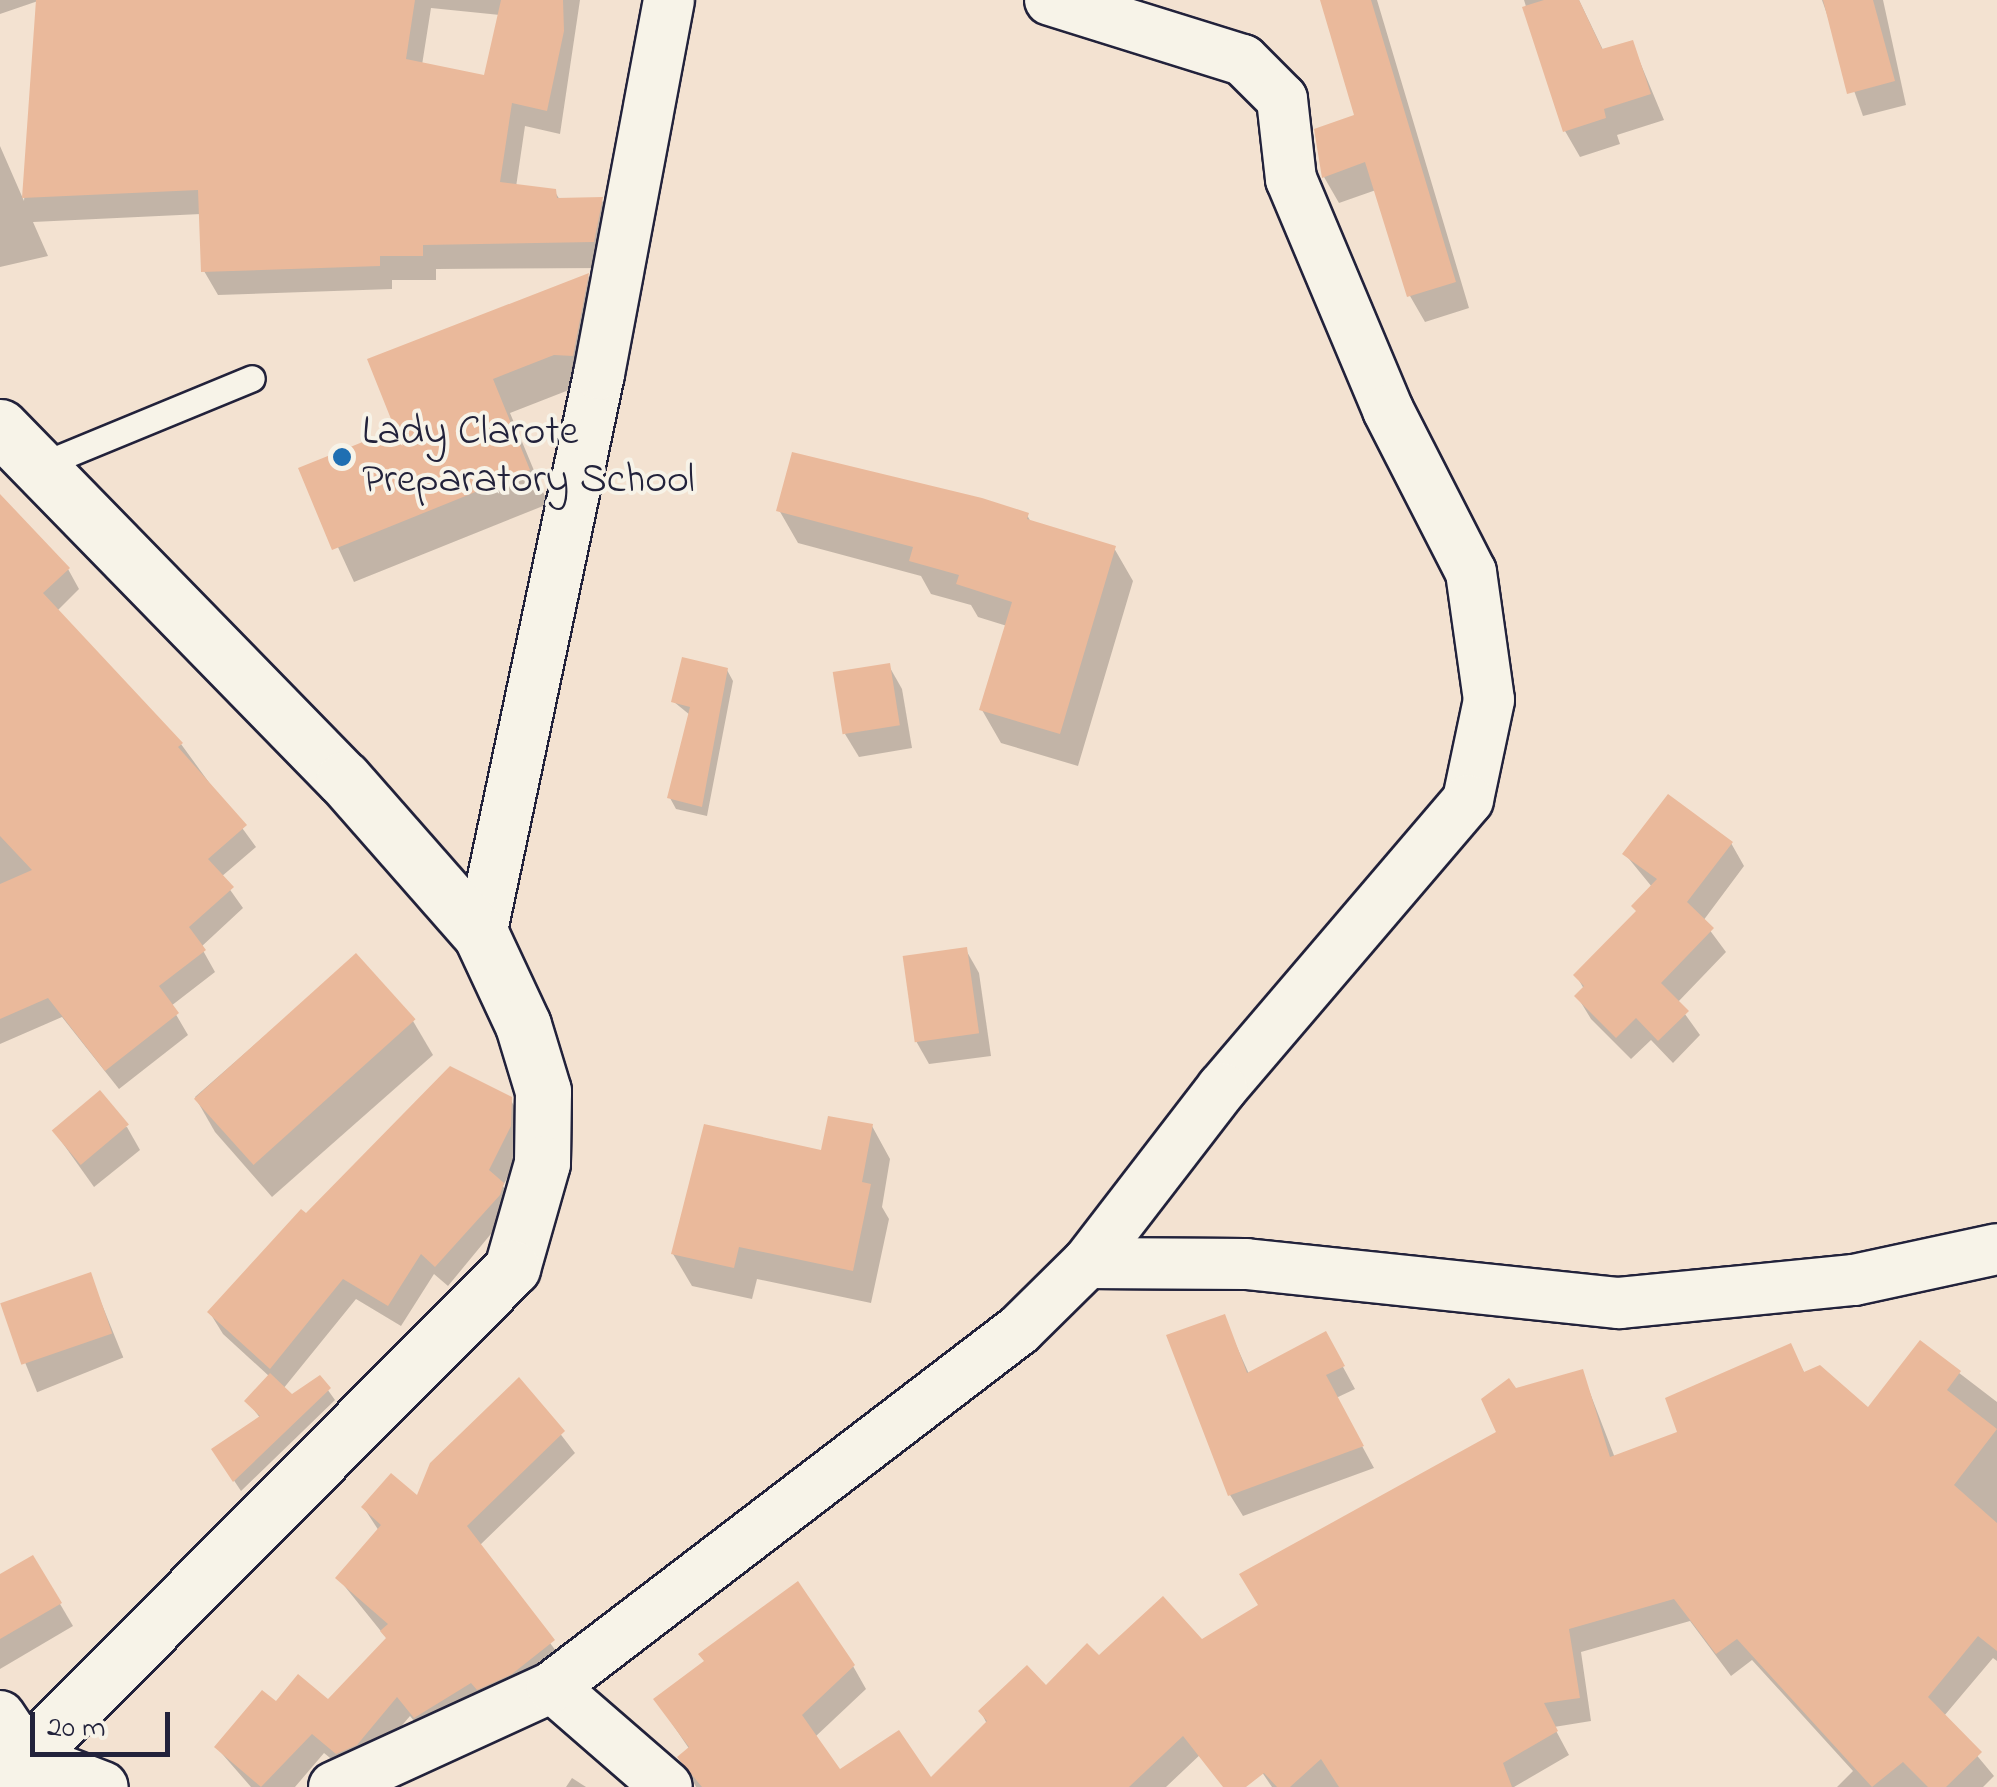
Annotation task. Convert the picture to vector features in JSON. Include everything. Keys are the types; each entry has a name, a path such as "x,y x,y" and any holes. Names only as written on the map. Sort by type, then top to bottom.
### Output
{"street":[{"path":"480,935 599,374 669,0"},
{"path":"334,1787 552,1686 1019,1330 1087,1263 1222,1088 1468,800 1488,700 1471,572 1388,410 1291,180 1282,99 1243,60 1050,0"},
{"path":"0,427 344,779 480,935 523,1025 543,1091 542,1163 512,1268 9,1752 103,1787"},
{"path":"1087,1263 1246,1264 1619,1304 1854,1280 1997,1249"},
{"path":"552,1686 667,1787"}],"lane":[{"path":"39,466 252,378"}],"building":[{"path":"36,0 415,0 406,59 484,75 501,0 563,0 564,31 547,111 512,103 500,182 556,189 557,198 603,197 594,242 423,245 423,256 380,256 380,266 201,272 198,190 22,198"},
{"path":"1320,0 1371,0 1456,282 1407,297 1365,162 1322,178 1314,129 1354,115"},
{"path":"1544,0 1579,0 1602,49 1633,40 1651,94 1604,109 1606,118 1563,132 1522,7"},
{"path":"1823,0 1873,0 1895,81 1847,94"},
{"path":"589,273 573,356 554,355 493,379 530,470 332,550 298,468 395,429 367,359"},
{"path":"792,452 982,498 1029,513 1027,519 1116,546 1060,734 979,710 1012,602 956,584 959,575 909,561 913,547 776,511"},
{"path":"0,494 70,568 43,593 183,743 178,747 247,825 208,859 234,887 189,927 206,950 159,986 179,1013 105,1071 48,998 0,1019 0,884 32,870 0,836"},
{"path":"682,657 728,668 702,807 667,798 690,707 671,702"},
{"path":"890,663 900,725 843,734 833,672"},
{"path":"1668,794 1733,842 1687,902 1714,928 1661,983 1689,1011 1658,1041 1636,1018 1616,1038 1574,996 1584,986 1573,975 1636,911 1631,906 1657,879 1622,854"},
{"path":"967,947 979,1033 915,1042 903,956"},
{"path":"356,953 416,1019 254,1165 194,1099"},
{"path":"450,1066 512,1097 511,1126 489,1170 504,1183 500,1195 435,1267 421,1254 388,1306 343,1279 270,1369 207,1312 301,1209 306,1213"},
{"path":"100,1090 129,1124 81,1165 52,1130"},
{"path":"828,1116 873,1124 862,1182 871,1184 853,1271 739,1247 734,1268 671,1254 704,1124 821,1150"},
{"path":"91,1272 112,1333 21,1365 0,1303"},
{"path":"1225,1314 1247,1373 1326,1331 1345,1366 1326,1375 1364,1446 1228,1496 1166,1335"},
{"path":"1920,1340 1961,1371 1947,1390 1997,1429 1954,1485 1997,1523 1997,1651 1978,1636 1928,1697 1982,1752 1946,1787 1928,1787 1903,1762 1872,1787 1737,1639 1716,1654 1674,1599 1569,1629 1580,1698 1544,1703 1558,1731 1503,1763 1512,1787 1339,1787 1321,1759 1290,1787 1277,1787 1264,1773 1246,1787 1223,1787 1183,1736 1129,1787 702,1787 677,1757 689,1747 653,1699 704,1661 698,1654 798,1581 855,1665 802,1715 840,1769 899,1730 931,1777 987,1721 978,1711 1027,1665 1046,1685 1087,1643 1099,1655 1163,1596 1202,1639 1258,1605 1239,1574 1496,1432 1481,1399 1509,1378 1516,1388 1583,1369 1610,1457 1677,1432 1665,1398 1791,1343 1804,1372 1820,1365 1868,1407"},
{"path":"270,1373 292,1394 320,1375 331,1388 233,1482 211,1449 260,1416 244,1401"},
{"path":"519,1377 565,1431 467,1526 555,1640 512,1674 477,1690 471,1683 414,1718 397,1697 357,1745 336,1754 312,1734 261,1787 214,1747 262,1690 276,1701 298,1674 328,1699 386,1638 380,1631 388,1624 335,1578 381,1525 361,1507 391,1473 417,1495 430,1463"},
{"path":"33,1555 62,1603 0,1639 0,1574"}],"place":[{"name":"Lady Clarote Preparatory School","path":"342,457"}]}
